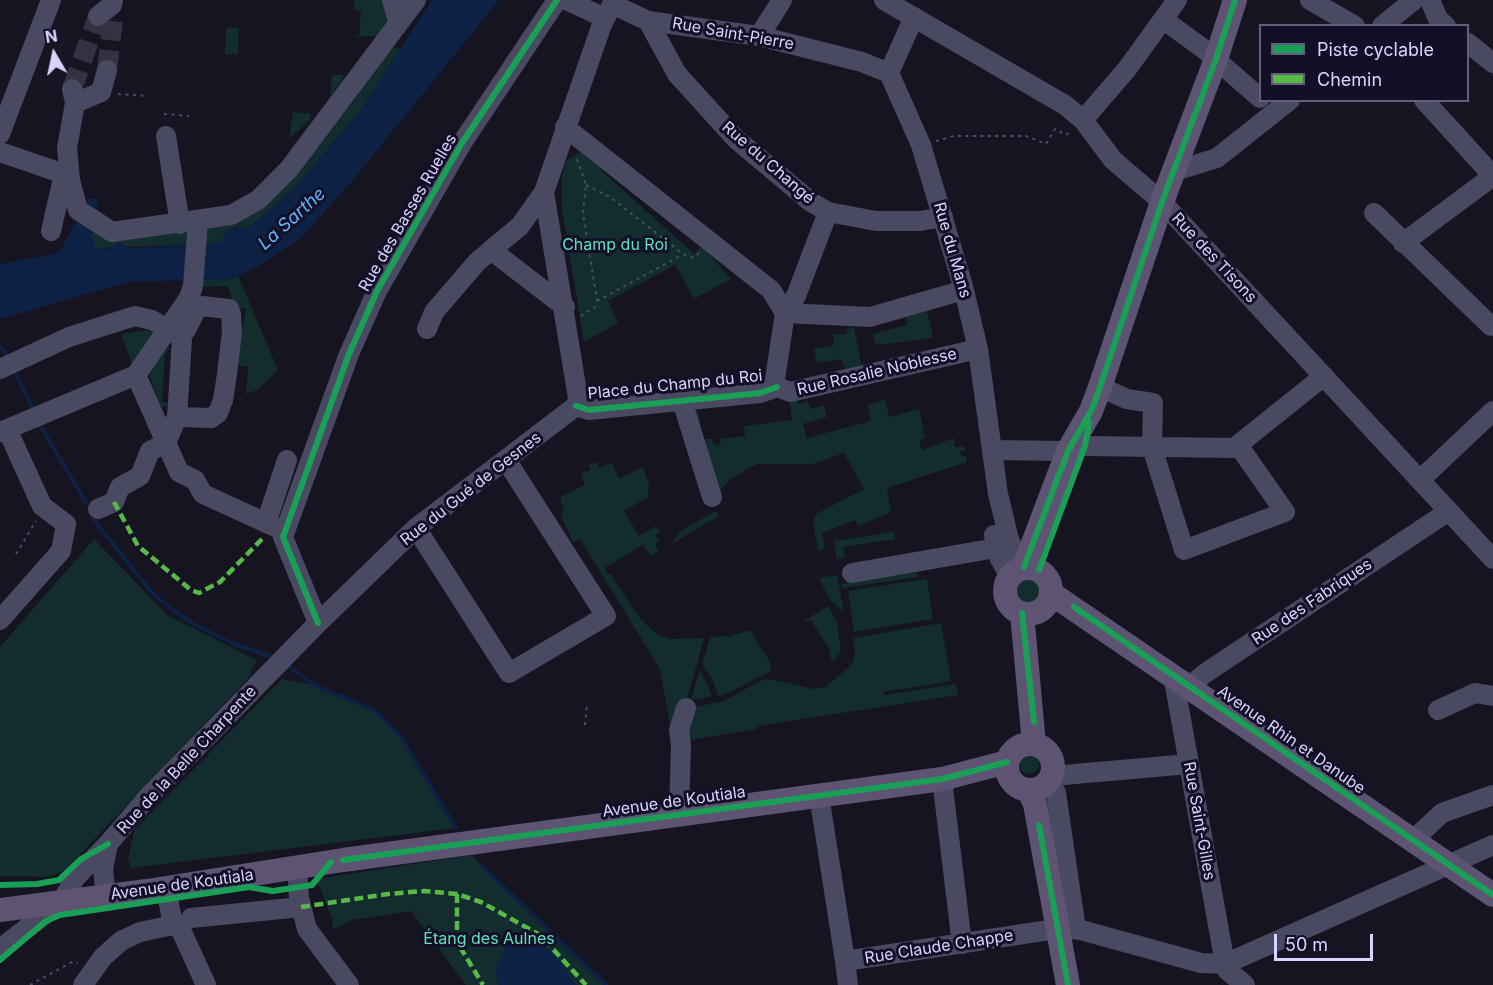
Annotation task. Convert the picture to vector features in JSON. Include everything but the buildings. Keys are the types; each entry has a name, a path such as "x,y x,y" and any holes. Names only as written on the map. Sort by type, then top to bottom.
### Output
{"main road":[{"path":"1023,571 1048,577 1052,594 1045,608 1030,614 1015,610 1006,598 1005,591 1023,571 1091,411 1162,202 1216,59 1234,0"},
{"name":"Avenue Rhin et Danube","path":"1052,594 1180,687 1493,895"},
{"path":"1022,613 1034,722 1034,744"},
{"path":"1032,780 1054,769 1051,756 1046,750 1034,744 1017,748 1032,780 1065,933 1068,985"},
{"name":"Avenue de Koutiala","path":"0,910 18,910 63,901 105,897 297,868 942,779 1032,780"},
{"name":"Avenue de Koutiala","path":"0,894 63,901"}],"street":[{"path":"0,134 51,0"},
{"path":"392,0 398,21"},
{"path":"107,70 101,92 74,96 67,148 70,180 78,210 102,227 112,232 123,233 231,215 248,207 289,169 416,0"},
{"name":"Rue des Basses Ruelles","path":"284,531 350,354 377,291 462,143 557,0"},
{"path":"566,0 610,7"},
{"path":"759,36 782,0"},
{"path":"1083,120 1164,20 1177,0"},
{"path":"1311,0 1352,24"},
{"path":"1384,24 1414,0"},
{"path":"1430,0 1438,19 1444,24"},
{"name":"Rue des Tisons","path":"892,2 1065,105 1083,120 1113,160 1162,202 1493,559"},
{"name":"Rue Saint-Pierre","path":"610,7 648,21 759,36 862,62 889,73"},
{"name":"Place du Champ du Roi","path":"427,329 434,312 477,262 520,226 544,192 572,131 610,7"},
{"path":"889,73 914,17"},
{"path":"1164,20 1259,92"},
{"name":"Rue du Changé","path":"648,21 677,74 736,139 812,202 828,212 796,296 785,314"},
{"path":"1469,45 1493,63"},
{"name":"Rue du Mans","path":"889,73 921,145 964,290 978,349 994,450 998,494 1009,539 1023,571"},
{"path":"1403,243 1493,176 1426,102"},
{"path":"1175,171 1217,158 1273,103"},
{"path":"572,131 771,290 785,314 870,317 964,290"},
{"path":"98,509 114,502 120,487 140,476 150,451 166,443 177,417 176,333 193,286 189,223 166,136"},
{"path":"0,152 64,174 51,231"},
{"name":"Place du Champ du Roi","path":"544,192 566,314 578,398 576,406 589,410 760,393 777,387 775,379 785,314"},
{"path":"828,212 876,221 920,221 943,217"},
{"path":"1374,213 1491,326"},
{"path":"491,250 566,314"},
{"path":"0,620 61,551 66,524 42,506 3,431 136,375 201,306 229,309 232,332 223,400 218,413 211,418 177,417"},
{"path":"0,369 69,337 135,316 144,316 176,333"},
{"name":"Rue Rosalie Noblesse","path":"777,387 790,392 978,349"},
{"path":"136,375 179,472 195,480 203,494 284,531 283,537 318,623"},
{"path":"994,450 1234,448 1324,376"},
{"path":"1100,387 1127,399 1153,403 1152,447 1185,550 1285,512 1238,444"},
{"path":"682,401 712,497"},
{"name":"Rue du Gué de Gesnes","path":"267,675 416,528 576,406"},
{"path":"1420,480 1493,412"},
{"path":"266,523 287,460"},
{"path":"416,528 509,673 606,616 506,460"},
{"name":"Rue du Mans","path":"998,494 994,530 996,548 1023,571"},
{"name":"Rue des Fabriques","path":"1180,687 1449,511"},
{"path":"852,573 996,548"},
{"name":"Rue de la Belle Charpente","path":"0,949 63,901 75,878 148,797 267,675"},
{"name":"Rue Saint-Gilles","path":"1180,687 1189,764 1225,964"},
{"path":"1438,710 1475,693 1493,696"},
{"path":"679,815 681,745 679,730 686,708"},
{"path":"1032,780 1189,764"},
{"path":"942,779 962,944"},
{"name":"Rue Claude Chappe","path":"819,795 845,961 962,944 1065,933"},
{"path":"1413,840 1442,813 1493,795"},
{"name":"Rue de la Belle Charpente","path":"105,897 103,869 108,844"},
{"path":"1065,933 1201,963 1225,964 1493,845"},
{"path":"297,868 301,907 307,929 349,985"},
{"path":"166,888 182,921 181,930 206,985"},
{"path":"87,979 121,941 140,932 182,921 301,907"},
{"path":"845,961 848,985"},
{"path":"1225,964 1227,970 1245,985"}],"path":[{"path":"101,92 147,96"},
{"path":"164,114 189,116"},
{"path":"921,145 954,136 1026,136 1046,144 1055,129 1066,135 1083,120"},
{"path":"566,314 579,317 596,307 597,301 583,213 586,185 574,148 572,131"},
{"path":"586,185 610,197 683,254 694,258 710,243"},
{"path":"597,301 683,254"},
{"path":"16,554 39,516"},
{"path":"585,725 587,703"},
{"path":"30,985 72,962 78,963 87,979"}],"green space":[{"path":"355,0 387,0 387,27 377,36 352,37 359,35 361,11 354,10"},
{"path":"226,27 239,28 238,54 225,54"},
{"path":"389,47 402,48 362,108 295,188 246,230 224,241 204,245 205,229 288,180 354,100"},
{"path":"332,75 343,75 330,97"},
{"path":"293,112 311,114 310,120 289,139"},
{"name":"Champ du Roi","path":"580,152 593,155 606,162 600,169 694,254 702,246 731,279 694,299 675,265 608,301 618,323 584,342 562,209 561,181 565,162"},
{"path":"93,228 193,229 191,245 95,248 91,235"},
{"path":"238,276 278,370 257,390 246,394 248,367 236,365 246,308 235,308 228,286 199,287 200,280 231,279"},
{"path":"926,305 933,338 876,345 873,334 907,325 905,311"},
{"path":"854,327 862,368 846,371 841,359 817,363 814,349 834,345 833,334 847,334 847,329"},
{"path":"147,330 155,334 134,369 121,334"},
{"path":"165,346 170,348 165,355 162,401 168,403 167,406 161,407 146,366"},
{"path":"797,396 799,404 808,401 811,409 824,405 827,417 803,424 807,438 871,421 868,405 885,400 889,417 919,409 925,438 919,440 922,450 954,438 955,447 965,446 965,450 960,451 961,456 966,456 967,462 887,488 891,512 858,526 855,520 822,533 825,549 818,550 813,521 816,514 864,489 844,453 812,464 757,464 730,479 721,490 701,452 696,412 698,409 702,439 712,439 714,445 721,444 720,439 745,436 744,426 792,420 789,398"},
{"path":"596,462 599,468 612,463 619,479 643,467 649,485 648,497 624,511 639,536 656,526 660,532 655,535 659,541 655,545 659,551 651,556 643,545 604,568 608,574 610,573 641,620 658,635 671,639 704,638 687,700 671,723 673,742 660,669 580,539 573,542 560,514 564,512 560,497 585,485 581,473 591,470 589,465"},
{"path":"715,511 719,516 671,544 681,531"},
{"path":"894,532 895,539 843,547 845,558 837,559 834,541"},
{"path":"94,539 167,615 258,661 251,669 251,675 65,870 49,877 0,876 0,647"},
{"path":"917,572 918,577 842,588 842,584"},
{"path":"837,575 844,612 830,600 819,578"},
{"path":"927,579 933,619 854,632 848,591"},
{"path":"1028,580 1036,584 1040,592 1036,600 1028,604 1020,600 1016,592 1020,584"},
{"path":"828,606 837,622 840,644 840,653 833,662 829,654 831,652 811,620 801,623"},
{"path":"941,623 951,681 884,692 884,695 956,684 958,695 757,726 757,729 684,741 690,708 724,701 760,681 769,679 814,689 826,687 852,664 855,654 853,638"},
{"path":"750,630 770,662 771,671 731,692 718,696 712,678 702,665 710,637 730,636"},
{"path":"700,670 712,694 710,697 691,700"},
{"path":"282,679 313,685 374,710 400,736 456,828 131,868 128,858 135,829"},
{"path":"1029,754 1036,757 1039,764 1036,771 1029,774 1022,771 1019,764 1022,757"},
{"name":"Étang des Aulnes","path":"471,855 606,985 466,985 411,911 352,920 333,930 332,918 316,879"}],"water":[{"name":"La Sarthe","path":"432,0 499,0 352,181 300,239 252,270 231,279 128,282 0,319 0,264 59,253 88,199 99,199 91,235 96,248 110,249 120,242 129,248 204,245 224,241 223,233 238,226 246,230 295,188 362,108"},
{"name":"Étang des Aulnes","path":"532,935 545,943 577,985 498,985 495,970 507,944"}],"waterway":[{"path":"0,347 6,354"},
{"path":"16,374 32,407"},
{"path":"41,427 86,502"},
{"path":"93,519 154,595 191,623 234,644 269,656"},
{"path":"289,666 314,685 374,710 401,737 456,828"},
{"path":"483,867 606,985"}],"tunnel":[{"path":"72,89 98,16"},
{"path":"107,70 113,21"}],"marked path":[{"path":"114,502 138,546 191,590 199,593 220,582 262,539"},
{"path":"301,907 388,894 424,891 457,894 481,902 540,935 586,985"},
{"path":"457,894 457,942 483,985"}],"cycle path":[{"path":"318,623 283,537 349,354 377,291 462,143 557,0"},
{"path":"1024,567 1068,451 1091,411 1100,387 1162,202 1216,59 1235,0"},
{"path":"576,406 589,410 760,393 777,387"},
{"path":"1039,570 1085,446 1089,422"},
{"path":"1074,607 1493,895"},
{"path":"1022,613 1034,722"},
{"path":"343,860 942,779 1007,762"},
{"path":"1039,825 1068,985"},
{"path":"0,885 37,884 59,880 81,859 108,844"},
{"path":"0,960 46,921 60,915 249,887 273,891 312,885 331,862"}]}
